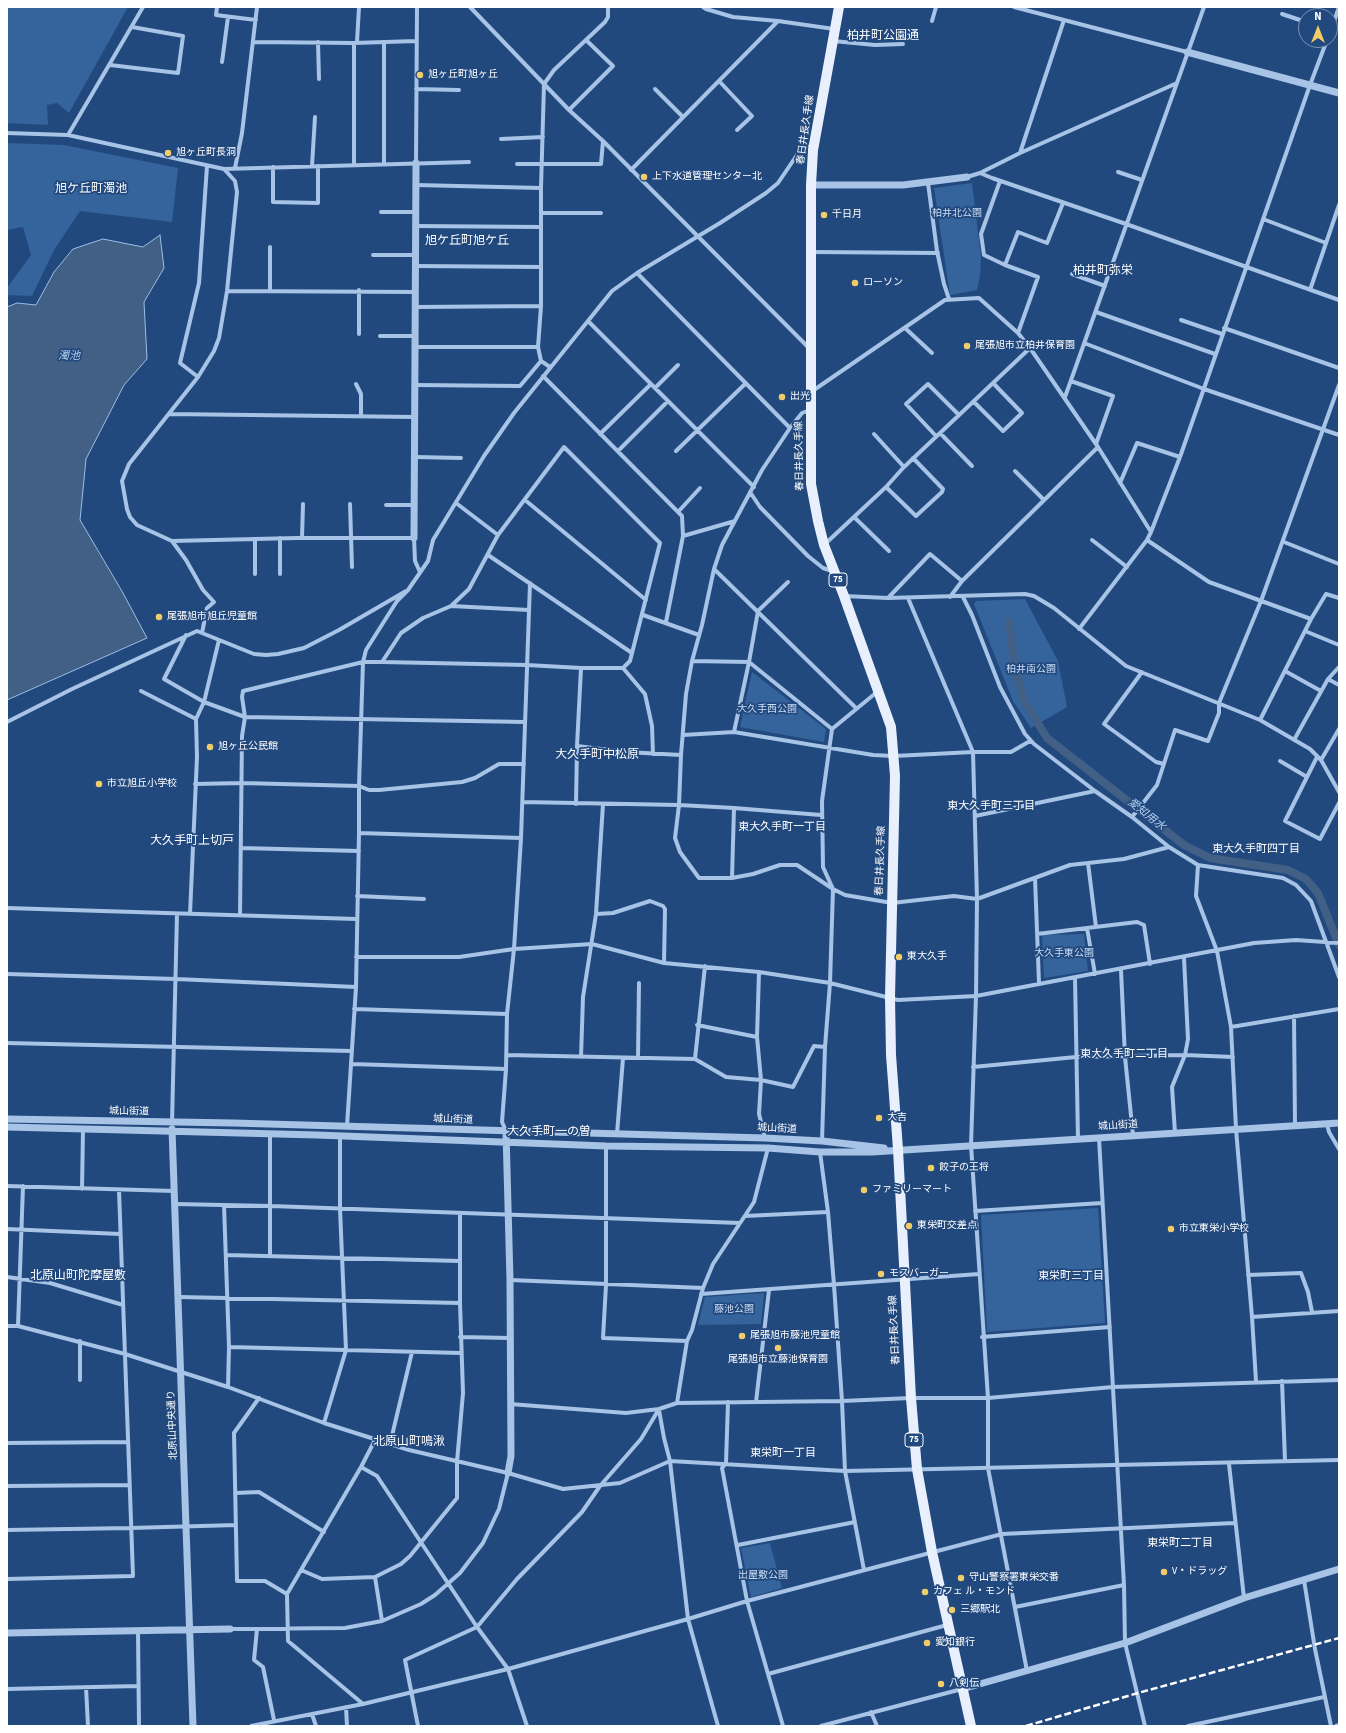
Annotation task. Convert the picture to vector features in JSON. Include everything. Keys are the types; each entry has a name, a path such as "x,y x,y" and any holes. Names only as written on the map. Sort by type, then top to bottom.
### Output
{"main road":[{"name":"春日井長久手線","path":"839,7 815,143 811,184 811,484 824,545 891,727 894,756 895,826 890,997 891,1055 898,1149 911,1398 917,1469 932,1552 971,1726"}],"street":[{"path":"68,135 143,7"},
{"path":"217,7 216,15 256,20"},
{"path":"235,168 242,133 257,7"},
{"path":"354,164 355,42 359,7"},
{"path":"417,7 416,417 414,538 415,562 420,572"},
{"path":"470,7 569,110 603,141 811,349"},
{"path":"550,367 541,361 538,347 541,306 540,227 543,164 544,84 554,70 605,22 608,17 608,7"},
{"path":"703,7 706,10 733,17 778,21 834,29"},
{"path":"932,21 936,7"},
{"path":"1014,7 1339,93"},
{"path":"1065,397 1204,7"},
{"path":"1282,14 1298,19"},
{"path":"222,62 228,17"},
{"path":"1020,153 1064,20"},
{"path":"631,170 778,21"},
{"path":"110,65 178,73 183,36 132,27"},
{"path":"569,110 613,66 586,40"},
{"path":"253,42 416,41"},
{"path":"833,41 875,45 903,44"},
{"path":"318,42 319,79"},
{"path":"384,42 384,164"},
{"path":"1079,629 1147,540 1180,457 1224,328 1324,48"},
{"path":"719,81 752,116 736,130"},
{"path":"811,184 879,185 928,183 967,177 980,173 1020,153 1177,83"},
{"path":"416,89 459,90"},
{"path":"655,89 683,117"},
{"path":"312,166 315,116"},
{"path":"7,133 68,135 224,169 354,164 469,162"},
{"path":"501,139 543,138"},
{"path":"517,164 601,164 603,141"},
{"path":"347,1126 356,987 359,786 363,662 366,650 397,601 408,590 428,561 433,540 484,456 514,413 612,291 637,273 698,237 766,193 778,184 799,152 815,143"},
{"path":"198,377 180,363 199,283 207,166"},
{"path":"273,167 274,202 318,203 318,166"},
{"path":"224,169 235,181 237,192 227,291 219,338 214,351 198,377 129,464 122,481 130,517 137,525 172,541 351,537 414,538"},
{"path":"1118,172 1142,180"},
{"path":"980,173 1339,300"},
{"path":"1000,181 982,234 984,256 1038,277 1018,333"},
{"path":"928,183 938,254 944,284 949,299"},
{"path":"416,184 541,188"},
{"path":"1006,265 1018,232 1047,243 1063,203"},
{"path":"1310,290 1339,206"},
{"path":"381,212 416,212"},
{"path":"541,213 601,213"},
{"path":"1263,219 1326,243"},
{"path":"416,226 540,227"},
{"path":"270,247 270,291"},
{"path":"811,252 938,254"},
{"path":"374,255 416,256"},
{"path":"416,266 541,267"},
{"path":"637,273 790,428"},
{"path":"1072,274 1105,286"},
{"path":"227,291 359,290 416,292"},
{"path":"359,290 359,334"},
{"path":"811,392 945,300 979,298 1018,333 1030,348 1097,445 1150,532"},
{"path":"416,307 541,306"},
{"path":"1096,312 1215,354"},
{"path":"1181,320 1222,334"},
{"path":"588,321 754,486"},
{"path":"905,328 932,353"},
{"path":"1224,328 1339,368"},
{"path":"380,336 416,336"},
{"path":"1084,343 1204,389 1339,435"},
{"path":"416,347 538,347"},
{"path":"824,545 886,487 913,458 1030,348"},
{"path":"415,385 520,386 541,361"},
{"path":"655,388 678,365"},
{"path":"543,376 682,516 683,536 666,622"},
{"path":"950,597 962,581 1097,445 1113,396 1070,381"},
{"path":"676,451 746,383"},
{"path":"974,402 1003,431 1022,413 993,383"},
{"path":"356,384 361,394 361,416"},
{"path":"600,434 651,384"},
{"path":"959,415 928,384 906,404 972,466"},
{"path":"1132,817 1157,785 1175,730 1208,742 1219,713 1219,703 1284,542 1339,385"},
{"path":"618,451 668,401"},
{"path":"811,410 802,413 790,428 762,470 722,545 714,568 702,625 692,661 686,694 679,805 675,838 680,852 699,878 732,878 753,874 780,864 797,864 833,889 845,895 892,903 954,896 977,899 1070,865 1124,859 1169,847"},
{"path":"169,414 416,417"},
{"path":"874,434 904,467"},
{"path":"1120,483 1137,443 1180,457"},
{"path":"240,914 242,736 245,717 242,697 243,690 363,662 623,668 630,661 660,543 564,447 498,535 469,589 451,606 423,618 401,633 382,662"},
{"path":"415,457 461,458"},
{"path":"886,487 916,516 942,492 943,488 913,458"},
{"path":"1015,471 1044,500"},
{"path":"678,512 700,488"},
{"path":"750,492 760,507 808,556 823,568 835,572"},
{"path":"525,500 646,600"},
{"path":"456,503 498,535"},
{"path":"302,538 303,504"},
{"path":"350,504 352,567"},
{"path":"386,505 415,505"},
{"path":"854,517 889,551"},
{"path":"683,536 735,521"},
{"path":"280,538 280,574"},
{"path":"255,539 255,574"},
{"path":"1092,540 1127,567"},
{"path":"1147,540 1209,582 1311,619"},
{"path":"172,541 186,560 203,590 214,602 207,608 202,633"},
{"path":"1284,542 1339,564"},
{"path":"888,598 930,554 962,581"},
{"path":"488,555 632,653"},
{"path":"714,568 856,708"},
{"path":"734,732 758,611 788,582"},
{"path":"7,1633 345,1628 382,1621 421,1604 460,1573 490,1531 504,1494 511,1456 509,1214 507,1142 506,1132 502,1122 507,1055 507,1014 514,949 523,802 530,583"},
{"path":"7,722 72,689 197,631 254,654 278,654 304,648 340,630 398,594 408,590"},
{"path":"844,596 888,598 1025,594 1034,596 1054,608 1126,666 1260,720 1310,750 1319,759 1339,792"},
{"path":"1260,720 1311,619 1326,594 1339,598"},
{"path":"963,597 972,615 1000,687 1030,740 1054,761 1132,817 1169,847 1198,865 1277,877 1296,885 1311,901 1339,977"},
{"path":"908,598 973,752 977,899 976,996 970,1145 982,1337 988,1398 988,1468 1002,1534 1027,1671"},
{"path":"451,606 529,610"},
{"path":"643,614 699,635"},
{"path":"1305,631 1339,646"},
{"path":"186,635 164,679 204,702 245,717 525,722"},
{"path":"190,914 196,719 204,702 219,640"},
{"path":"692,661 749,662 832,729"},
{"path":"1294,740 1328,679 1339,667"},
{"path":"576,804 581,668"},
{"path":"623,668 645,694 652,726 653,754"},
{"path":"1285,671 1321,691"},
{"path":"1142,672 1104,724 1156,762 1164,764"},
{"path":"1328,679 1339,685"},
{"path":"822,1141 833,889 823,867 822,800 832,729 856,708 879,691"},
{"path":"141,692 196,719"},
{"path":"1339,729 1307,777 1285,821 1320,839 1339,803"},
{"path":"683,735 734,732 873,755 894,756 973,752 1010,752 1030,740"},
{"path":"577,746 653,754 681,755"},
{"path":"1280,761 1307,777"},
{"path":"195,784 242,783 359,786 369,790 379,790 462,782 475,778 500,764 524,764"},
{"path":"975,816 1095,791"},
{"path":"523,802 679,805 734,808 822,816"},
{"path":"581,1057 584,996 596,914 603,804"},
{"path":"732,878 734,808"},
{"path":"359,833 521,838"},
{"path":"241,848 359,851"},
{"path":"1088,863 1096,927"},
{"path":"1198,865 1196,896 1217,951 1231,1027 1236,1129 1256,1381"},
{"path":"1035,878 1039,983"},
{"path":"357,896 424,899"},
{"path":"596,914 613,913 650,901 663,906 665,909 664,963"},
{"path":"7,908 177,914 240,914 356,919"},
{"path":"172,1123 177,914"},
{"path":"1036,934 1137,922 1144,925 1150,964"},
{"path":"1087,928 1095,974"},
{"path":"356,957 459,957 514,949 592,944 664,963 759,972 830,983 898,1000 976,996 1039,983 1121,970 1276,941 1339,943"},
{"path":"1175,1133 1172,1087 1185,1055 1188,1039 1184,958"},
{"path":"695,1059 697,1025 704,966"},
{"path":"1121,970 1125,1057 1133,1135"},
{"path":"759,972 757,1037 761,1080 759,1114 765,1138"},
{"path":"7,974 176,979 356,987"},
{"path":"1075,978 1078,1139"},
{"path":"638,1058 639,983"},
{"path":"354,1009 507,1014"},
{"path":"1231,1027 1339,1009"},
{"path":"1294,1016 1295,1125"},
{"path":"697,1025 757,1037"},
{"path":"7,1043 352,1050"},
{"path":"507,1055 695,1059 726,1077 761,1080 793,1087 814,1046 825,1046"},
{"path":"973,1067 1076,1057 1185,1055 1233,1056"},
{"path":"617,1135 623,1058"},
{"path":"352,1064 506,1069"},
{"name":"城山街道","path":"7,1118 765,1138 822,1141 898,1149"},
{"name":"城山街道","path":"7,1127 340,1136 606,1146 768,1148 820,1152 872,1152 898,1149 1099,1138 1339,1122"},
{"name":"北原山中央通り","path":"172,1123 193,1726"},
{"path":"1326,1123 1329,1132 1339,1149"},
{"path":"82,1188 83,1130"},
{"path":"270,1134 270,1256"},
{"path":"324,1423 346,1350 340,1209 340,1136"},
{"path":"1099,1138 1118,1465 1124,1585 1125,1643 1145,1726"},
{"path":"606,1146 606,1285 603,1338 687,1341"},
{"path":"677,1403 687,1341 692,1330 703,1288 713,1264 754,1202 768,1148"},
{"path":"820,1152 828,1212 834,1285 845,1471 864,1570"},
{"path":"7,1186 174,1192"},
{"path":"18,1326 23,1186"},
{"path":"7,1579 133,1576 119,1190"},
{"path":"975,1211 1102,1203"},
{"path":"175,1204 509,1214 740,1223"},
{"path":"224,1205 229,1347 228,1387"},
{"path":"745,1216 828,1212"},
{"path":"301,1570 322,1579 375,1577 401,1564 410,1556 457,1498 457,1462 463,1393 460,1337 460,1213"},
{"path":"7,1229 120,1234"},
{"path":"226,1255 460,1261"},
{"path":"1248,1275 1301,1273 1308,1292 1312,1312"},
{"path":"701,1294 979,1274"},
{"path":"7,1277 50,1283 123,1305"},
{"path":"510,1280 703,1288"},
{"path":"756,1402 769,1290"},
{"path":"179,1297 460,1303"},
{"path":"1252,1317 1339,1311"},
{"path":"7,1326 18,1326 125,1354 228,1387 324,1423 375,1440 457,1462 508,1473 563,1490 620,1482 670,1461 845,1471 1229,1464 1339,1460"},
{"path":"982,1337 1110,1327"},
{"path":"460,1337 510,1338"},
{"path":"80,1341 80,1380"},
{"path":"229,1347 461,1353"},
{"path":"390,1444 412,1352"},
{"path":"510,1404 626,1413 659,1409 677,1403 842,1401 911,1398 988,1398 1113,1387 1256,1381 1339,1380"},
{"path":"1282,1381 1285,1461"},
{"path":"259,1398 234,1434 237,1581 265,1581 287,1594"},
{"path":"728,1402 726,1463 722,1468 748,1601 783,1726"},
{"path":"659,1409 670,1461 688,1619 718,1726"},
{"path":"418,1726 405,1660 477,1627 517,1579 582,1512 600,1486 642,1439 659,1409"},
{"path":"363,1704 288,1641 287,1594 324,1532 375,1440"},
{"path":"7,1444 128,1442"},
{"path":"1229,1464 1234,1523 1244,1598"},
{"path":"361,1467 377,1476 477,1627 508,1669 527,1726"},
{"path":"7,1486 130,1485"},
{"path":"235,1493 259,1492 324,1532"},
{"path":"738,1545 855,1522"},
{"path":"251,1726 274,1720 363,1704 508,1669 748,1601 1002,1534 1234,1523"},
{"path":"7,1530 236,1525"},
{"path":"821,1726 962,1689 1125,1643 1244,1598 1339,1569"},
{"path":"375,1577 382,1621"},
{"path":"1304,1579 1330,1726"},
{"path":"1015,1607 1124,1585"},
{"path":"768,1674 948,1625"},
{"path":"257,1629 254,1660 263,1667 274,1720"},
{"path":"138,1632 139,1726"},
{"path":"7,1689 138,1686"},
{"path":"86,1687 88,1726"},
{"path":"1188,1726 1324,1697"},
{"path":"346,1707 347,1726"},
{"path":"872,1712 877,1726"},
{"path":"312,1714 316,1726"}],"green space":[{"path":"7,7 128,7 69,113 57,103 47,105 48,125 7,123"},
{"path":"7,143 64,145 178,168 172,222 80,211 54,250 32,296 7,295 7,288 31,255 23,227 7,230"},
{"name":"柏井北公園","path":"972,183 981,257 980,276 977,290 950,295 934,188"},
{"name":"柏井南公園","path":"1025,599 1058,661 1067,707 1031,728 1013,701 974,604 976,601"},
{"name":"大久手西公園","path":"752,672 826,729 824,742 740,727"},
{"name":"大久手東公園","path":"1084,934 1088,971 1044,978 1042,935"},
{"path":"1098,1208 1105,1323 987,1332 981,1215"},
{"name":"藤池公園","path":"764,1293 761,1324 698,1325 705,1297"},
{"name":"出屋敷公園","path":"770,1543 782,1588 751,1597 741,1548"}],"water":[{"name":"濁池","path":"160,235 164,268 144,302 147,359 124,385 86,459 80,520 123,593 147,638 7,700 7,307 17,303 36,305 54,272 73,249 103,239 143,247"}],"waterway":[{"name":"愛知用水","path":"1009,622 1015,668 1024,701 1047,738 1184,845 1210,858 1288,870 1306,879 1318,893 1339,945"}],"railway":[{"path":"1026,1726 1138,1693 1339,1638"}],"place":[{"name":"旭ヶ丘町旭ヶ丘","path":"420,75"},
{"name":"旭ヶ丘町長洞","path":"168,153"},
{"name":"上下水道管理センター北","path":"644,177"},
{"name":"千日月","path":"824,215"},
{"name":"ローソン","path":"855,283"},
{"name":"尾張旭市立柏井保育園","path":"967,346"},
{"name":"出光","path":"782,397"},
{"name":"尾張旭市旭丘児童館","path":"159,617"},
{"name":"旭ヶ丘公民館","path":"210,747"},
{"name":"市立旭丘小学校","path":"99,784"},
{"name":"東大久手","path":"899,957"},
{"name":"大吉","path":"879,1118"},
{"name":"餃子の王将","path":"931,1168"},
{"name":"ファミリーマート","path":"864,1190"},
{"name":"東栄町交差点","path":"909,1226"},
{"name":"市立東栄小学校","path":"1171,1229"},
{"name":"モスバーガー","path":"881,1274"},
{"name":"尾張旭市藤池児童館","path":"742,1336"},
{"name":"尾張旭市立藤池保育園","path":"778,1348"},
{"name":"V・ドラッグ","path":"1164,1572"},
{"name":"守山警察署東栄交番","path":"961,1578"},
{"name":"カフェ ル・モンド","path":"925,1592"},
{"name":"三郷駅北","path":"952,1610"},
{"name":"愛知銀行","path":"927,1643"},
{"name":"八剣伝","path":"941,1684"}],"district":[{"name":"柏井町公園通","path":"883,36"},
{"name":"旭ケ丘町濁池","path":"91,189"},
{"name":"旭ケ丘町旭ケ丘","path":"467,241"},
{"name":"柏井町弥栄","path":"1103,271"},
{"name":"大久手町中松原","path":"597,755"},
{"name":"東大久手町三丁目","path":"991,807"},
{"name":"東大久手町一丁目","path":"782,828"},
{"name":"大久手町上切戸","path":"192,841"},
{"name":"東大久手町四丁目","path":"1256,850"},
{"name":"東大久手町二丁目","path":"1124,1055"},
{"name":"大久手町一の曽","path":"549,1132"},
{"name":"北原山町陀摩屋敷","path":"78,1276"},
{"name":"東栄町三丁目","path":"1071,1277"},
{"name":"北原山町鳴湫","path":"409,1442"},
{"name":"東栄町一丁目","path":"783,1454"},
{"name":"東栄町二丁目","path":"1180,1544"}]}
